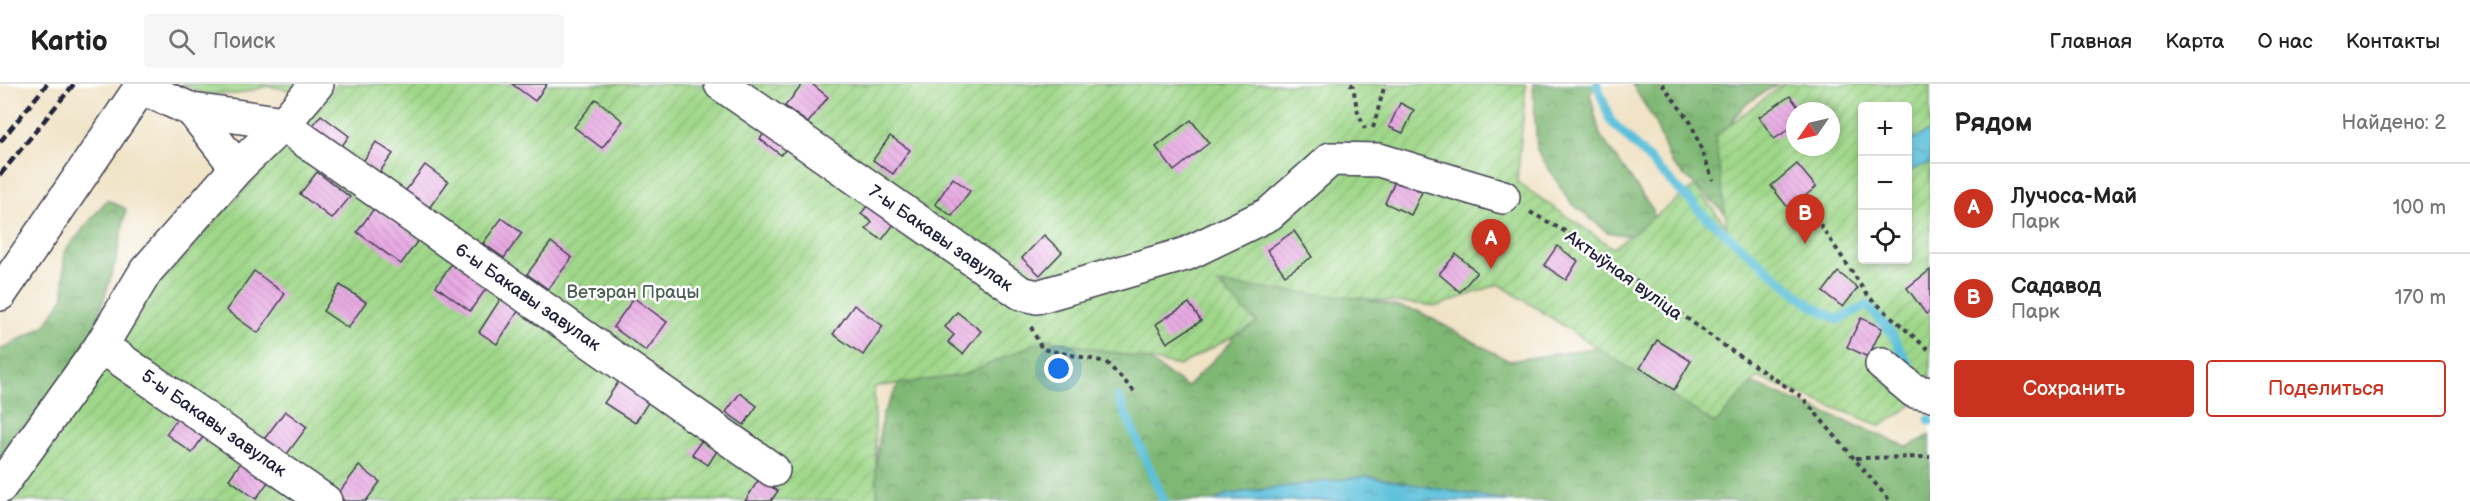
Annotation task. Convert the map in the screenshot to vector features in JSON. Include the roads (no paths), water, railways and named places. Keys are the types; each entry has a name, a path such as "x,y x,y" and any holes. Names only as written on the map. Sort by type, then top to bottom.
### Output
{"street":[{"path":"0,487 101,346 146,271 237,168 284,123 316,84"},
{"name":"7-ы Бакавы завулак","path":"721,84 1021,293 1037,297 1186,254 1269,214 1330,159 1374,150 1503,197"},
{"path":"0,294 142,86 192,110 284,123"},
{"path":"192,110 237,168"},
{"name":"6-ы Бакавы завулак","path":"284,123 773,470"},
{"name":"5-ы Бакавы завулак","path":"101,346 325,501"},
{"path":"1882,364 1914,391 1930,393"}],"water":[{"path":"1930,131 1930,163 1912,170 1912,156 1912,139"},
{"path":"1366,476 1509,501 1214,501 1228,494"}],"waterway":[{"path":"1597,84 1610,120 1705,216 1809,304 1838,320 1867,305 1890,331 1914,374"},
{"path":"1118,397 1164,501"}],"railway":[{"path":"0,142 47,84"},
{"path":"0,175 74,84"}],"place":[{"name":"Садавод","path":"1805,244"},
{"name":"Лучоса-Май","path":"1491,269"}],"park label":[{"name":"Ветэран Працы","path":"633,292"}]}
